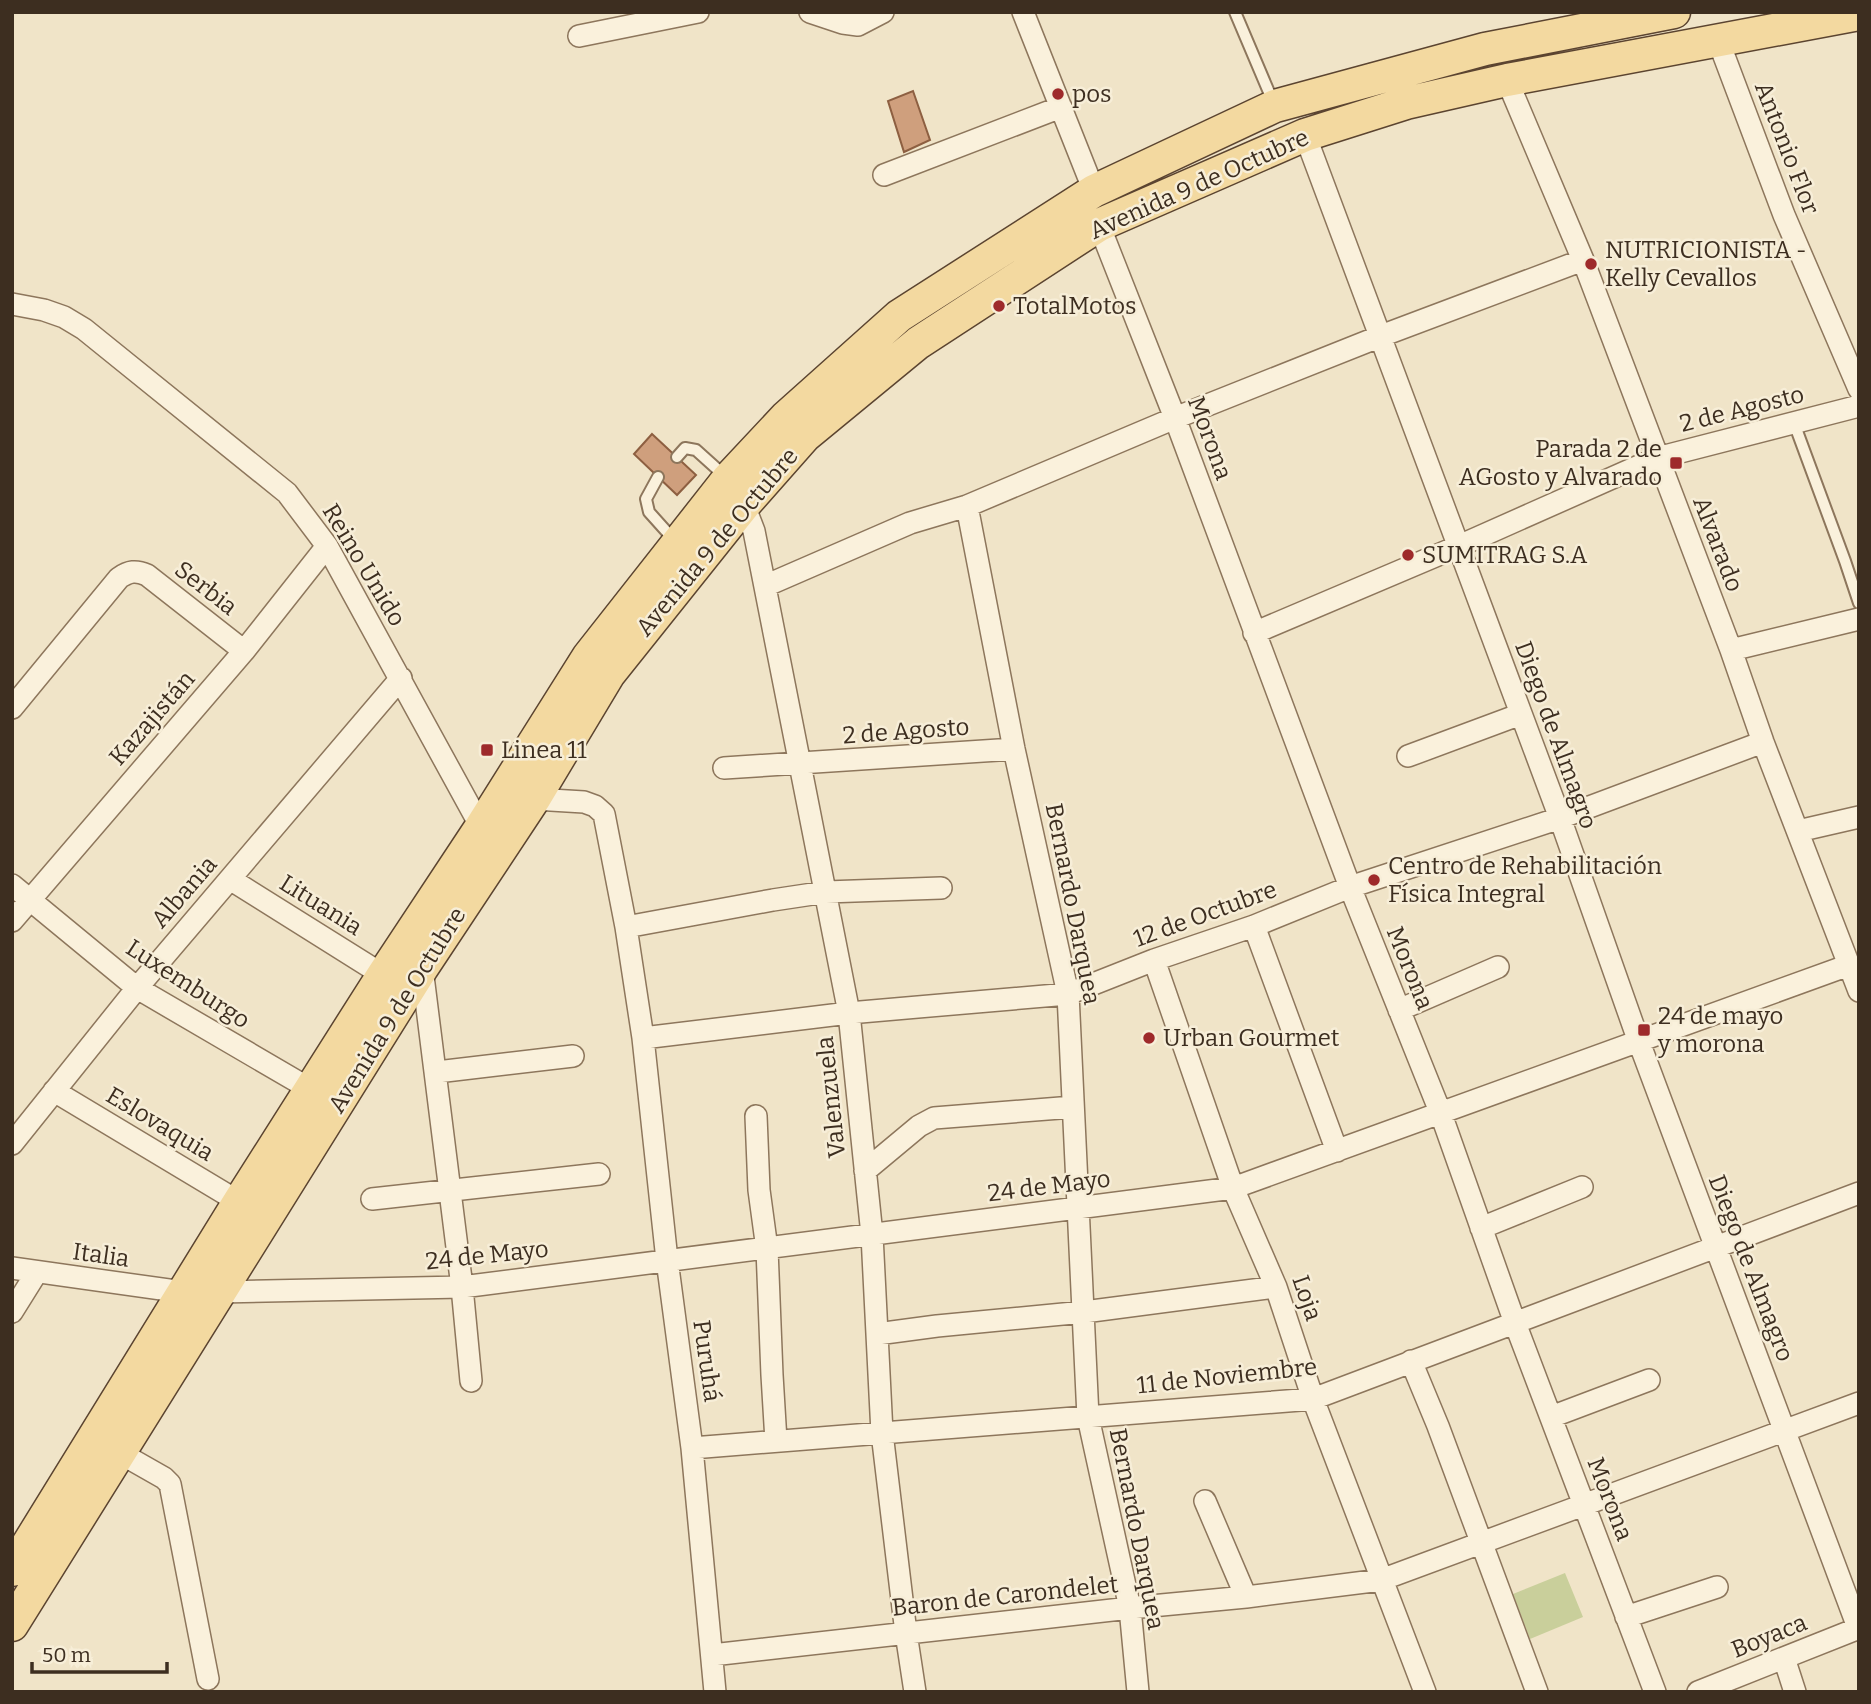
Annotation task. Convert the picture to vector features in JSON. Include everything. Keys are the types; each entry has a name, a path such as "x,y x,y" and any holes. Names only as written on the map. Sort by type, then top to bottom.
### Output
{"main road":[{"name":"Avenida 9 de Octubre","path":"12,1570 383,975 491,837 534,799 609,674 786,417 899,316 1094,191 1275,106 1485,49 1674,12"},
{"name":"Avenida 9 de Octubre","path":"12,1625 422,968 588,657 677,543 918,343 1099,225 1306,135 1406,103 1507,80 1859,14"}],"street":[{"path":"579,36 698,12"},
{"path":"810,12 858,26 883,12"},
{"path":"1023,12 1094,191"},
{"name":"Antonio Flor","path":"1718,40 1784,215 1859,389"},
{"name":"Alvarado","path":"1507,80 1583,261 1859,990"},
{"path":"884,176 1061,107"},
{"name":"Diego de Almagro","path":"1306,135 1858,1629"},
{"name":"Morona","path":"1099,225 1175,418 1350,887 1441,1114 1515,1323 1655,1692"},
{"path":"765,586 910,523 967,506 1175,418 1381,336 1583,261"},
{"name":"Reino Unido","path":"12,304 54,313 85,329 287,494 327,546 491,837"},
{"name":"2 de Agosto","path":"1254,634 1459,547 1657,458 1859,406"},
{"name":"Valenzuela","path":"736,492 754,531 849,1013 872,1235 882,1433 915,1692"},
{"name":"Bernardo Darquea","path":"967,506 1014,749 1068,994 1088,1417 1130,1608 1138,1692"},
{"name":"Kazajistán","path":"12,921 244,651 327,546"},
{"name":"Serbia","path":"12,708 119,578 126,573 139,572 147,575 244,651"},
{"path":"1731,650 1859,619"},
{"name":"Albania","path":"12,1144 137,988 401,678"},
{"path":"1408,756 1521,714"},
{"name":"12 de Octubre","path":"643,1038 849,1013 1068,994 1154,960 1254,926 1350,887 1560,818 1763,742"},
{"name":"2 de Agosto","path":"724,768 1014,749"},
{"name":"Puruhá","path":"534,799 584,802 595,806 604,814 626,927 643,1038 667,1260 692,1448 715,1692"},
{"path":"1798,831 1859,817"},
{"name":"Lituania","path":"230,879 383,975"},
{"name":"Luxemburgo","path":"12,885 137,988 310,1089"},
{"path":"626,927 826,892 941,888"},
{"path":"1254,926 1337,1151"},
{"name":"Loja","path":"1154,960 1233,1188 1276,1286 1312,1399 1425,1692"},
{"name":"24 de Mayo","path":"219,1292 462,1287 1233,1188 1849,965"},
{"path":"1399,1010 1498,967"},
{"path":"422,968 437,1072 471,1381"},
{"path":"437,1072 573,1056"},
{"name":"Eslovaquia","path":"54,1091 239,1202"},
{"path":"865,1171 919,1126 934,1118 1073,1107"},
{"path":"756,1116 759,1190 767,1249 776,1441"},
{"path":"372,1199 599,1174"},
{"path":"1481,1228 1581,1187"},
{"name":"11 de Noviembre","path":"692,1448 1312,1399 1859,1193"},
{"name":"Italia","path":"12,1268 183,1292"},
{"path":"12,1312 37,1272"},
{"path":"877,1334 1084,1312 1276,1286"},
{"path":"1411,1362 1438,1426 1537,1692"},
{"path":"1551,1417 1648,1380"},
{"name":"Baron de Carondelet","path":"712,1655 1381,1580 1859,1402"},
{"path":"120,1453 170,1484 208,1679"},
{"path":"1206,1500 1246,1597"},
{"path":"1626,1617 1717,1587"},
{"name":"Boyaca","path":"1698,1692 1858,1629"},
{"path":"1784,1658 1795,1692"}],"lane":[{"path":"1236,12 1275,106"},
{"path":"1794,423 1859,603"},
{"path":"677,457 685,448 696,450 736,492"},
{"path":"659,477 646,499 649,512 677,543"}],"green space":[{"path":"1565,1573 1583,1617 1530,1639 1513,1594"}],"building":[{"path":"913,91 930,140 904,152 888,101"},
{"path":"652,434 696,475 677,495 634,454"}],"place":[{"name":"pos","path":"1058,94"},
{"name":"NUTRICIONISTA - Kelly Cevallos","path":"1591,264"},
{"name":"TotalMotos","path":"999,306"},
{"name":"Parada 2 de AGosto y Alvarado","path":"1676,463"},
{"name":"SUMITRAG S.A","path":"1408,555"},
{"name":"Linea 11","path":"487,750"},
{"name":"Centro de Rehabilitación Física Integral","path":"1374,880"},
{"name":"24 de mayo y morona","path":"1644,1030"},
{"name":"Urban Gourmet","path":"1149,1038"}]}
